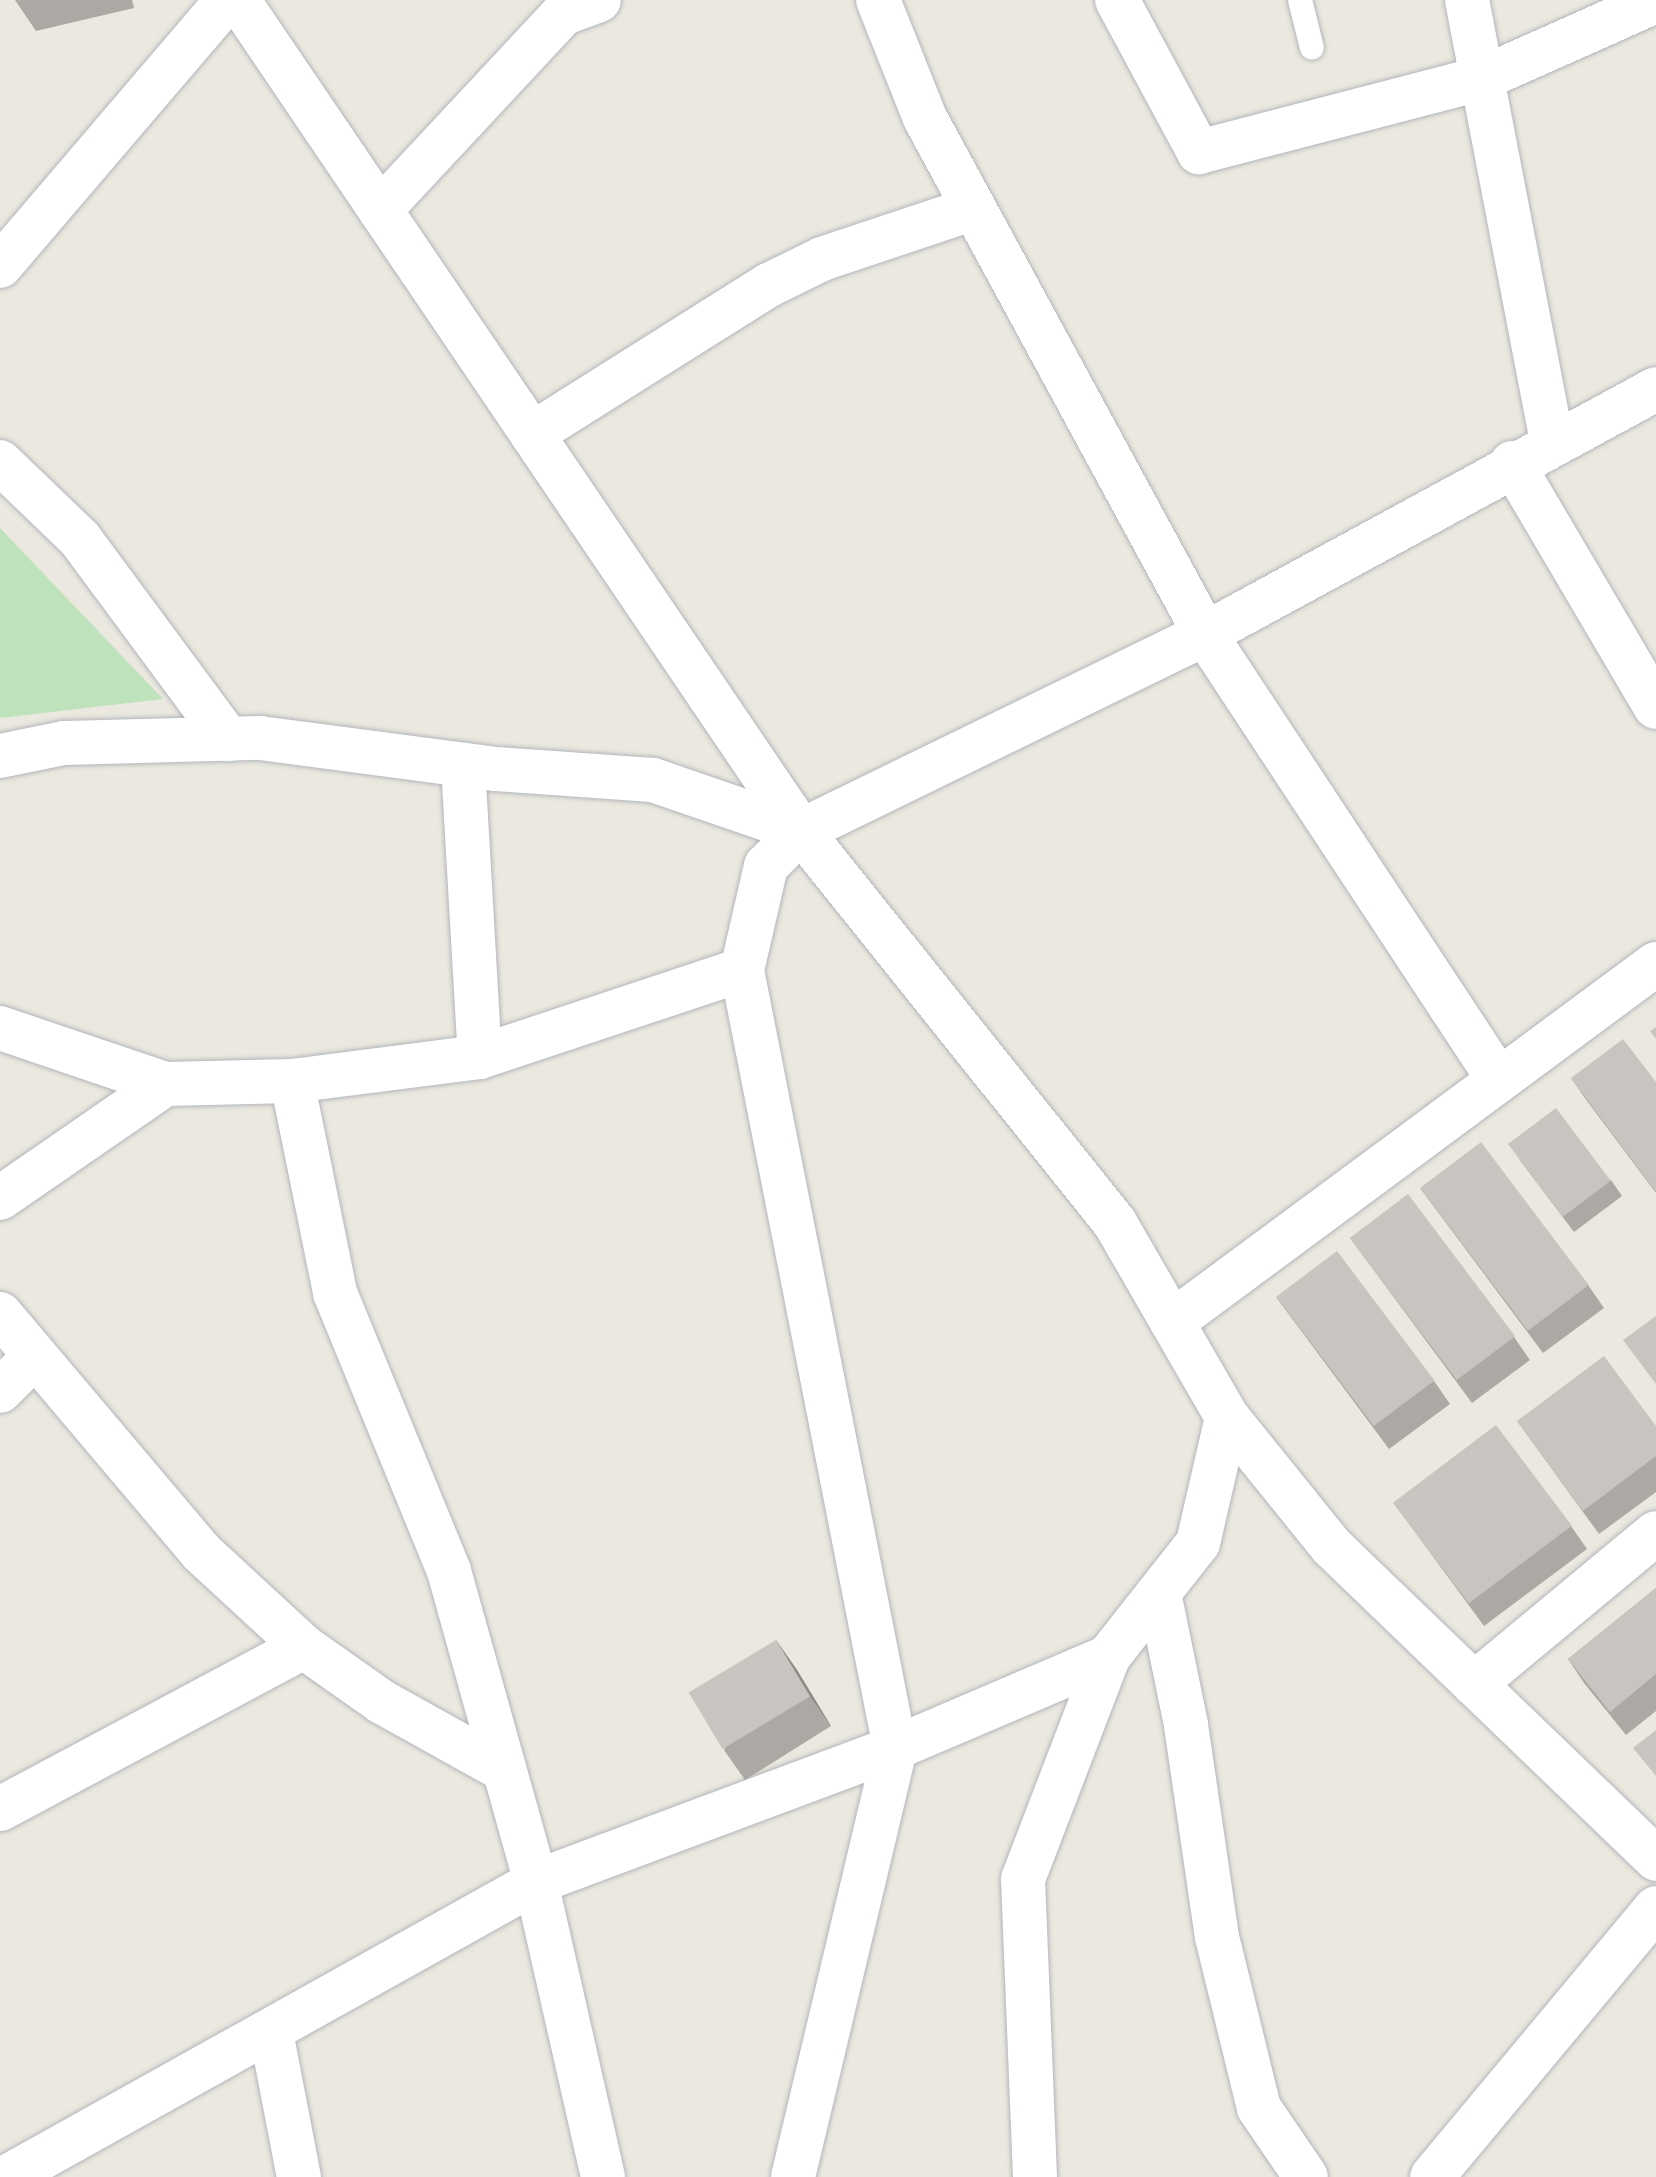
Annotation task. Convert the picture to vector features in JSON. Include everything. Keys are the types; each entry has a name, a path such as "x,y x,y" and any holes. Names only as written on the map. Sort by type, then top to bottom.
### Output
{"street":[{"path":"0,266 227,0"},
{"path":"238,0 801,831 1115,1223 1227,1417 1331,1546 1656,1859"},
{"path":"380,210 564,13 599,0"},
{"path":"878,0 925,118 1205,634 1499,1080"},
{"path":"1117,0 1199,152 1483,78 1656,1"},
{"path":"1467,0 1552,443"},
{"path":"532,434 769,285 822,259 974,208"},
{"path":"793,2177 895,1748 742,970 766,866 801,831 1205,634 1512,463 1656,389"},
{"path":"0,462 80,539 228,739"},
{"path":"1512,463 1656,707"},
{"path":"0,756 64,743 228,739 463,765 653,780 801,831"},
{"path":"463,765 480,1057"},
{"path":"1172,1322 1656,964"},
{"path":"0,1028 165,1084 292,1081 480,1057 742,970"},
{"path":"292,1081 335,1293 449,1571 536,1882 603,2177"},
{"path":"0,1198 165,1084"},
{"path":"0,1314 32,1359 201,1552 304,1647 382,1702 504,1770"},
{"path":"0,1391 32,1359"},
{"path":"1035,2177 1023,1879 1108,1657 1198,1543 1227,1417"},
{"path":"1474,1684 1656,1533"},
{"path":"1159,1593 1217,1937 1256,2094 1306,2177"},
{"path":"0,1809 304,1647"},
{"path":"7,2177 536,1882 895,1748 1108,1657"},
{"path":"1432,2177 1656,1908"},
{"path":"271,2032 299,2177"}],"lane":[{"path":"1300,0 1312,48"}],"green space":[{"path":"0,528 163,699 0,718"}],"building":[{"path":"1623,1039 1656,1082 1656,1192 1571,1078"},
{"path":"1556,1108 1611,1181 1563,1217 1508,1144"},
{"path":"1481,1142 1589,1285 1528,1331 1420,1188"},
{"path":"1408,1194 1515,1336 1457,1380 1350,1238"},
{"path":"1337,1251 1434,1380 1374,1426 1276,1297"},
{"path":"1656,1316 1656,1384 1623,1340"},
{"path":"1604,1356 1656,1426 1656,1456 1583,1511 1517,1421"},
{"path":"1496,1425 1572,1526 1469,1603 1393,1503"},
{"path":"1656,1588 1656,1674 1610,1712 1568,1659"},
{"path":"776,1640 810,1697 723,1749 689,1693"},
{"path":"1656,1730 1656,1776 1633,1748"}]}
